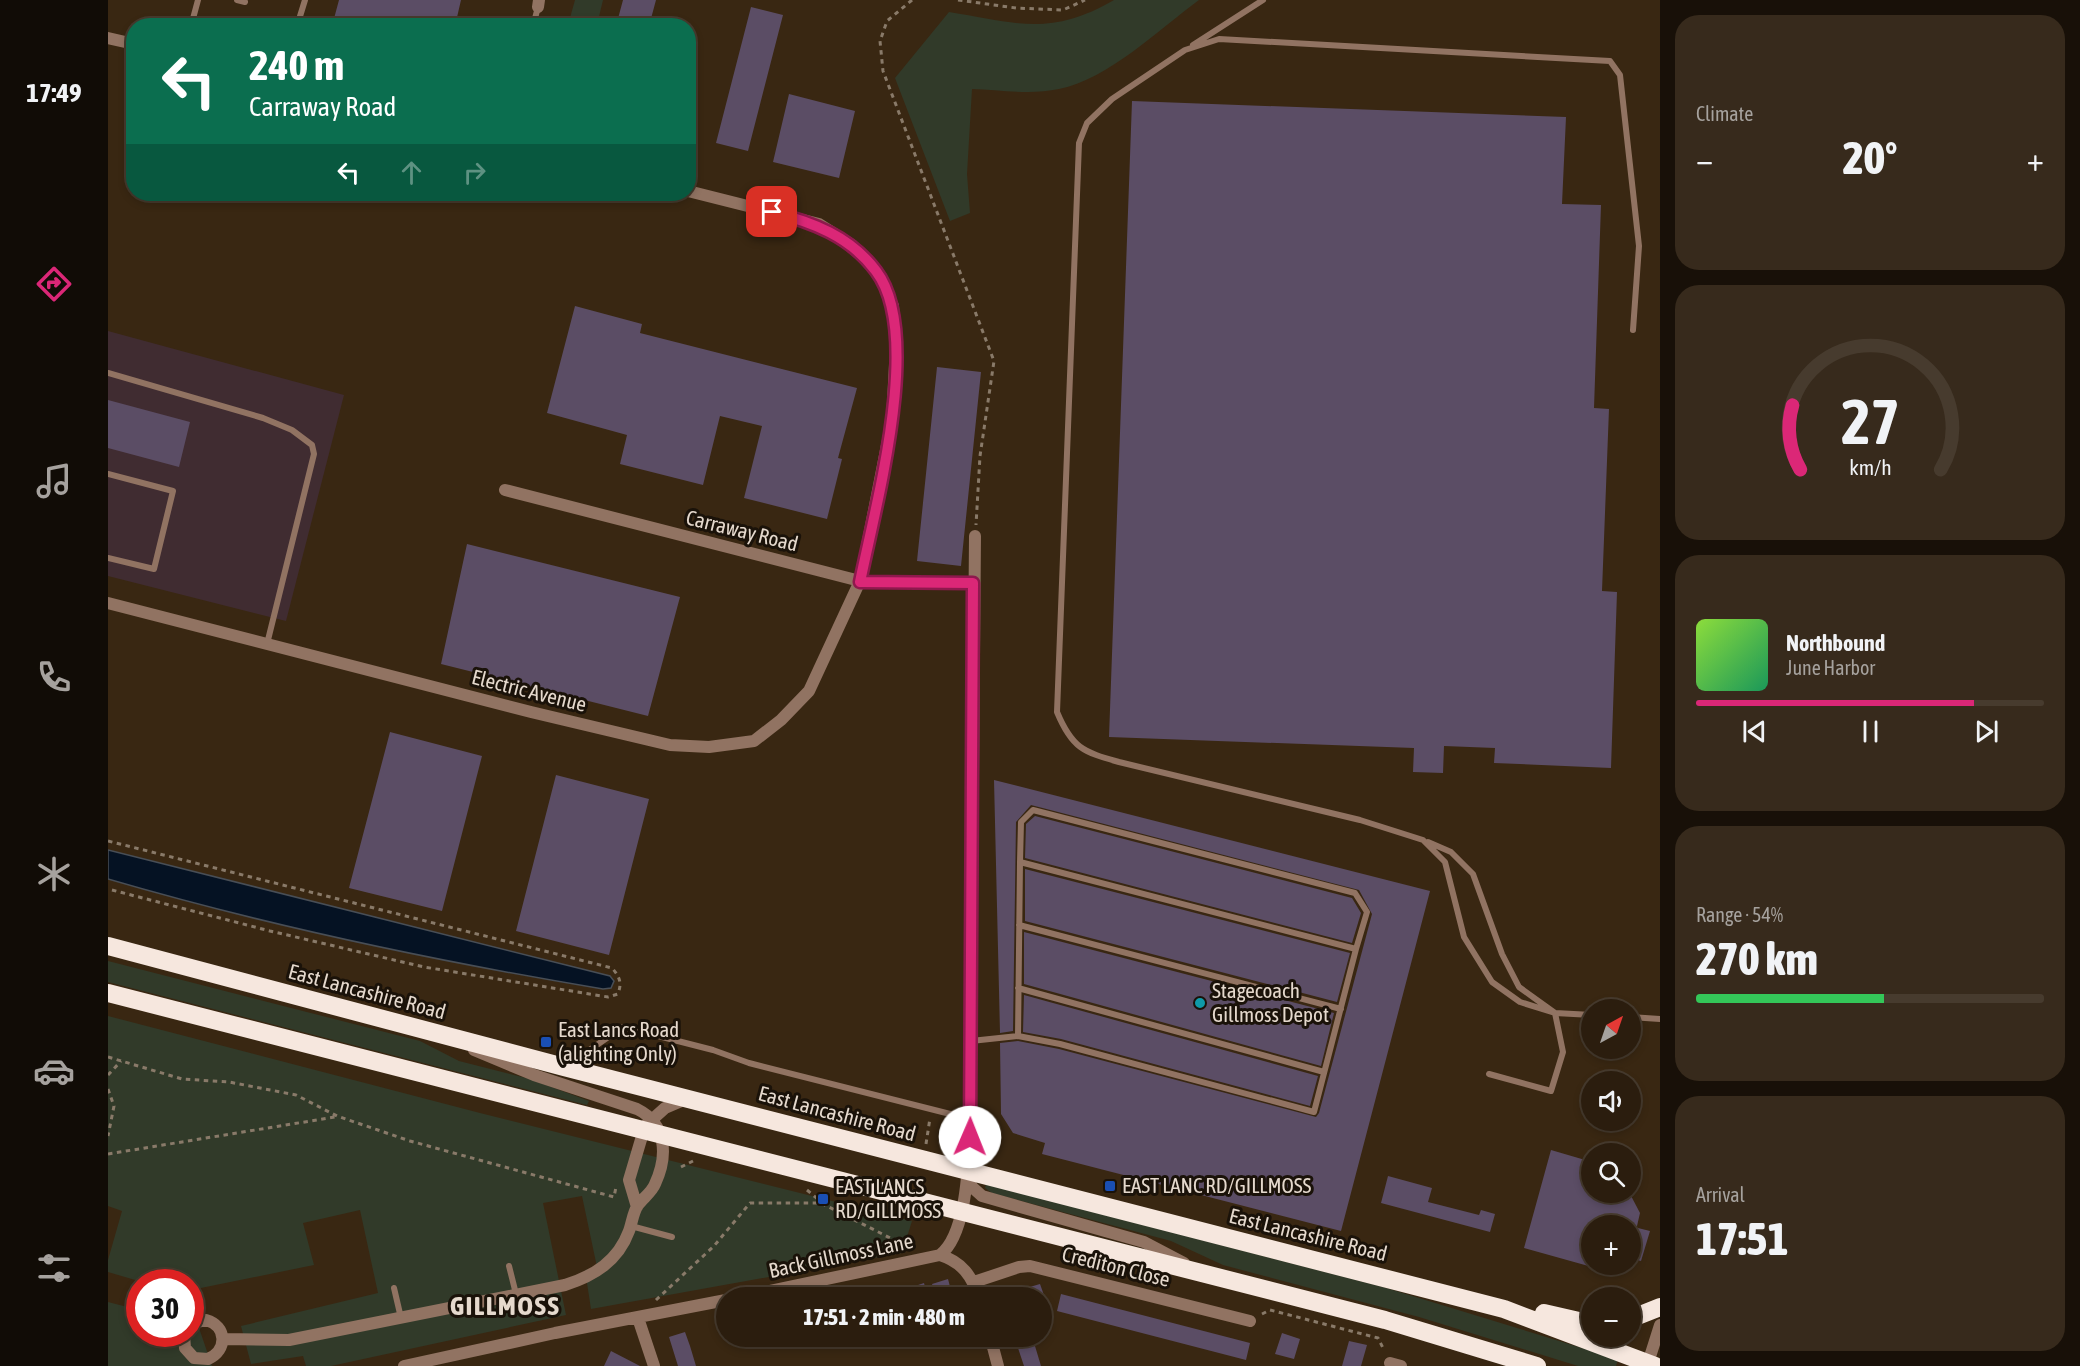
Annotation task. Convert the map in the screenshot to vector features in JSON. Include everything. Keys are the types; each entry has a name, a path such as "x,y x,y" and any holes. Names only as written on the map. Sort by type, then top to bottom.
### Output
{"highway":[{"name":"East Lancashire Road","path":"108,946 564,1067 1504,1309 1651,1365"},
{"path":"108,993 647,1124 663,1135 1385,1320 1537,1366"},
{"path":"1641,1315 1660,1307"},
{"path":"1504,1309 1532,1309 1581,1321"}],"street":[{"path":"108,38 126,42"},
{"name":"Electric Avenue","path":"108,603 670,745 709,747 754,741 782,720 809,691 860,582 892,420 896,345 893,306 877,271 852,245 819,224 696,193"},
{"name":"Carraway Road","path":"505,490 860,582 973,583"},
{"name":"Back Gillmoss Lane","path":"789,1287 934,1256 954,1236 961,1211 967,1171 970,1119 975,536"},
{"path":"422,1029 534,1075 621,1102 642,1111 647,1124"},
{"path":"637,1207 630,1180 647,1124 675,1103 690,1098"},
{"path":"223,1339 289,1340 565,1285 593,1274 615,1257 623,1246 637,1207 655,1185 664,1150 663,1135"},
{"path":"967,1171 972,1187 982,1196 1144,1242 1205,1274"},
{"path":"934,1256 961,1265 975,1287"},
{"name":"Crediton Close","path":"974,1282 1019,1267 1030,1266 1250,1320"},
{"path":"404,1366 555,1333 716,1302"},
{"path":"638,1318 654,1366"},
{"path":"185,1347 189,1354 201,1360 214,1356 222,1346 223,1339 220,1330 210,1321 204,1320"},
{"path":"1651,1365 1660,1324"},
{"path":"993,1347 998,1366"}],"lane":[{"path":"193,18 198,0"},
{"path":"237,0 244,2"},
{"path":"299,18 304,0"},
{"path":"1263,0 1112,99 1087,123 1079,143 1058,712 1067,735 1088,753 1360,820 1423,840 1451,852 1473,874 1502,954 1519,987 1556,1013 1563,1052 1551,1091 1489,1074"},
{"path":"1185,50 1220,39 1610,61 1620,75 1639,246 1633,330"},
{"path":"108,374 263,418 292,430 312,445 312,465 267,644"},
{"path":"108,474 173,490 154,569 108,558"},
{"path":"971,1041 1018,1036 1060,1044 1314,1112 1367,912 1356,893 1033,810 1021,822 1018,1036"},
{"path":"1423,840 1445,862 1464,937 1492,982 1520,1002 1556,1013 1581,1014"},
{"path":"1020,862 1356,949"},
{"path":"1019,925 1341,1010"},
{"path":"1018,988 1324,1072"},
{"path":"1641,1018 1660,1019"},
{"path":"564,1067 623,1027 713,1050 749,1063 970,1119"},
{"path":"631,1226 672,1237"},
{"path":"509,1266 516,1295"},
{"path":"393,1288 401,1318"}],"path":[{"path":"912,0 887,21 880,41 883,71 994,360 980,456 975,536"},
{"path":"958,0 1016,8 1063,10 1085,0"},
{"path":"108,841 612,968 619,976 621,986 618,994 608,998 424,967 108,889"},
{"path":"108,1057 182,1079 229,1082 296,1095 337,1116 410,1141 614,1197 618,1177"},
{"path":"108,1075 121,1061"},
{"path":"108,1089 114,1106 108,1136"},
{"path":"108,1154 337,1116"},
{"path":"638,1318 714,1246 750,1203 821,1203 934,1256"},
{"path":"1250,1320 1270,1310 1378,1338 1395,1364"}],"shaded area":[{"path":"108,331 344,395 286,621 108,576"}],"green space":[{"path":"575,0 603,0 599,18 570,18"},
{"path":"1114,0 1199,0 1133,52 1096,75 1078,83 1038,92 972,89 967,174 970,213 950,221 895,78 949,12 1015,23 1052,23 1091,12"},
{"path":"108,961 420,1041 459,1061 530,1079 589,1101 587,1105 108,982"},
{"path":"108,1016 480,1113 912,1221 902,1253 591,1309 585,1270 597,1267 582,1196 543,1203 566,1315 331,1366 306,1366 303,1356 251,1364 241,1326 378,1293 360,1210 303,1223 314,1265 204,1287 204,1269 126,1269 126,1277 108,1272 108,1260 122,1211 108,1206"},
{"path":"986,1184 1383,1287 1618,1359 1616,1366 1578,1366 1419,1317 1223,1265 1171,1241 992,1193 985,1188"},
{"path":"108,1302 126,1307 126,1347 204,1347 204,1343 212,1366 108,1366"}],"water":[{"path":"108,850 610,976 614,981 611,988 603,989 416,955 292,928 108,879"}],"building":[{"path":"339,0 461,0 457,18 334,18"},
{"path":"623,0 656,0 651,18 618,18"},
{"path":"751,7 783,15 748,151 716,143"},
{"path":"789,94 855,111 839,178 773,162"},
{"path":"1132,101 1566,117 1562,204 1601,205 1594,408 1609,409 1602,591 1617,592 1611,768 1494,763 1495,748 1444,746 1443,773 1413,772 1414,748 1109,737"},
{"path":"575,306 642,324 640,333 857,388 838,458 842,459 827,519 744,498 762,426 720,416 703,485 620,464 627,435 547,413"},
{"path":"937,367 981,372 961,566 917,561"},
{"path":"108,400 190,422 179,467 108,448"},
{"path":"467,544 680,597 648,716 441,664"},
{"path":"390,732 482,756 442,911 349,888"},
{"path":"556,775 649,799 609,955 516,931"},
{"path":"994,780 1430,891 1341,1231 1042,1154 1045,1143 1013,1133 1001,1114 1000,1043 1018,1041 1059,1049 1316,1117 1319,1113 1372,914 1359,890 1031,805 1016,822 1013,1031 1000,1033"},
{"path":"1035,816 1352,898 1361,913 1352,943 1025,858 1026,824"},
{"path":"1025,869 1350,953 1337,1002 1025,921"},
{"path":"1024,932 1334,1013 1321,1066 1024,984"},
{"path":"1024,995 1318,1076 1310,1106 1061,1039 1023,1032"},
{"path":"1551,1150 1581,1159 1581,1203 1635,1203 1640,1213 1640,1215 1581,1215 1581,1264 1524,1248"},
{"path":"1388,1176 1432,1188 1428,1202 1479,1215 1481,1210 1495,1214 1490,1232 1381,1203"},
{"path":"1641,1229 1650,1231 1641,1261"},
{"path":"948,1279 950,1287 933,1287 932,1284"},
{"path":"924,1283 925,1287 912,1287"},
{"path":"1061,1294 1250,1343 1246,1360 1057,1311"},
{"path":"685,1332 696,1366 678,1366 669,1337"},
{"path":"1282,1333 1300,1339 1294,1359 1275,1354"},
{"path":"1349,1341 1367,1345 1361,1366 1342,1366"},
{"path":"1018,1347 1035,1347 1041,1366 1024,1366"},
{"path":"611,1351 640,1366 604,1366"}],"place":[{"name":"Stagecoach Gillmoss Depot","path":"1200,1003"},
{"name":"East Lancs Road (alighting Only)","path":"546,1042"},
{"name":"EAST LANC RD/GILLMOSS","path":"1110,1186"},
{"name":"EAST LANCS RD/GILLMOSS","path":"823,1199"}],"district":[{"name":"GILLMOSS","path":"505,1306"}],"route":[{"path":"772,212 819,224 852,245 877,271 893,306 896,345 892,420 860,582 973,583 970,1137"}]}
